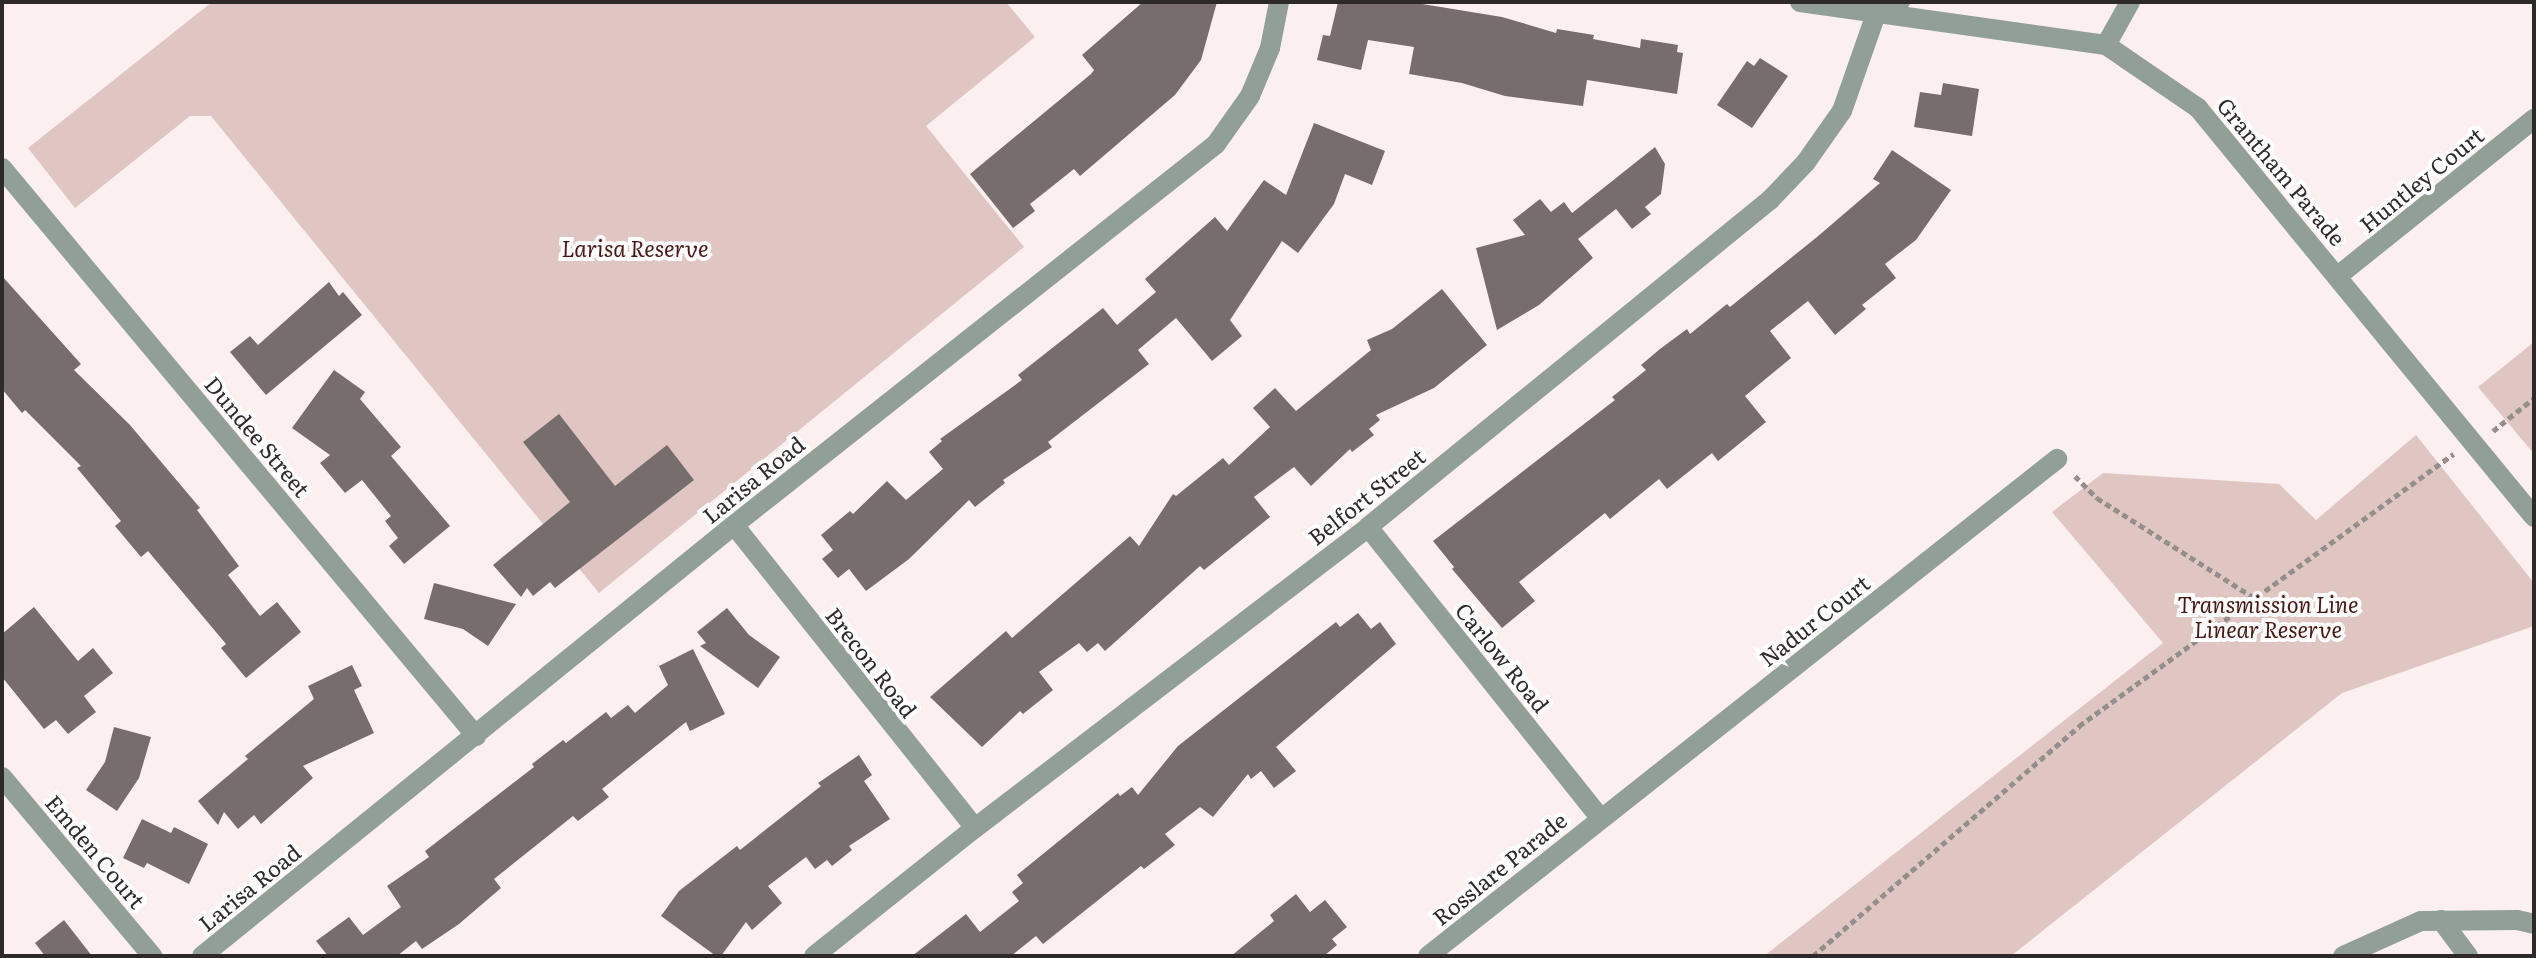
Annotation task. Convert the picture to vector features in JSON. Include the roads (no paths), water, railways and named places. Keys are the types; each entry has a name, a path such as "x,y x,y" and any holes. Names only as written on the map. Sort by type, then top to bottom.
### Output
{"street":[{"name":"Larisa Road","path":"202,956 734,525 1216,144 1250,96 1270,48 1279,2"},
{"name":"Grantham Parade","path":"1800,2 2106,45 2198,108 2339,275 2534,517"},
{"path":"1876,14 1900,2"},
{"path":"2106,45 2130,2"},
{"name":"Belfort Street","path":"814,956 975,828 1368,527 1770,200 1806,162 1842,111 1876,14"},
{"name":"Huntley Court","path":"2339,275 2534,119"},
{"name":"Dundee Street","path":"2,168 476,736"},
{"name":"Nadur Court","path":"1600,818 2057,459"},
{"name":"Brecon Road","path":"734,525 975,828"},
{"name":"Carlow Road","path":"1368,527 1600,818"},
{"name":"Emden Court","path":"2,777 152,956"},
{"name":"Rosslare Parade","path":"1428,956 1600,818"},
{"path":"2441,920 2468,956"},
{"path":"2343,956 2421,921 2517,920 2534,924"}],"park label":[{"name":"Larisa Reserve","path":"635,248"},
{"name":"Transmission Line Linear Reserve","path":"2268,616"}]}
